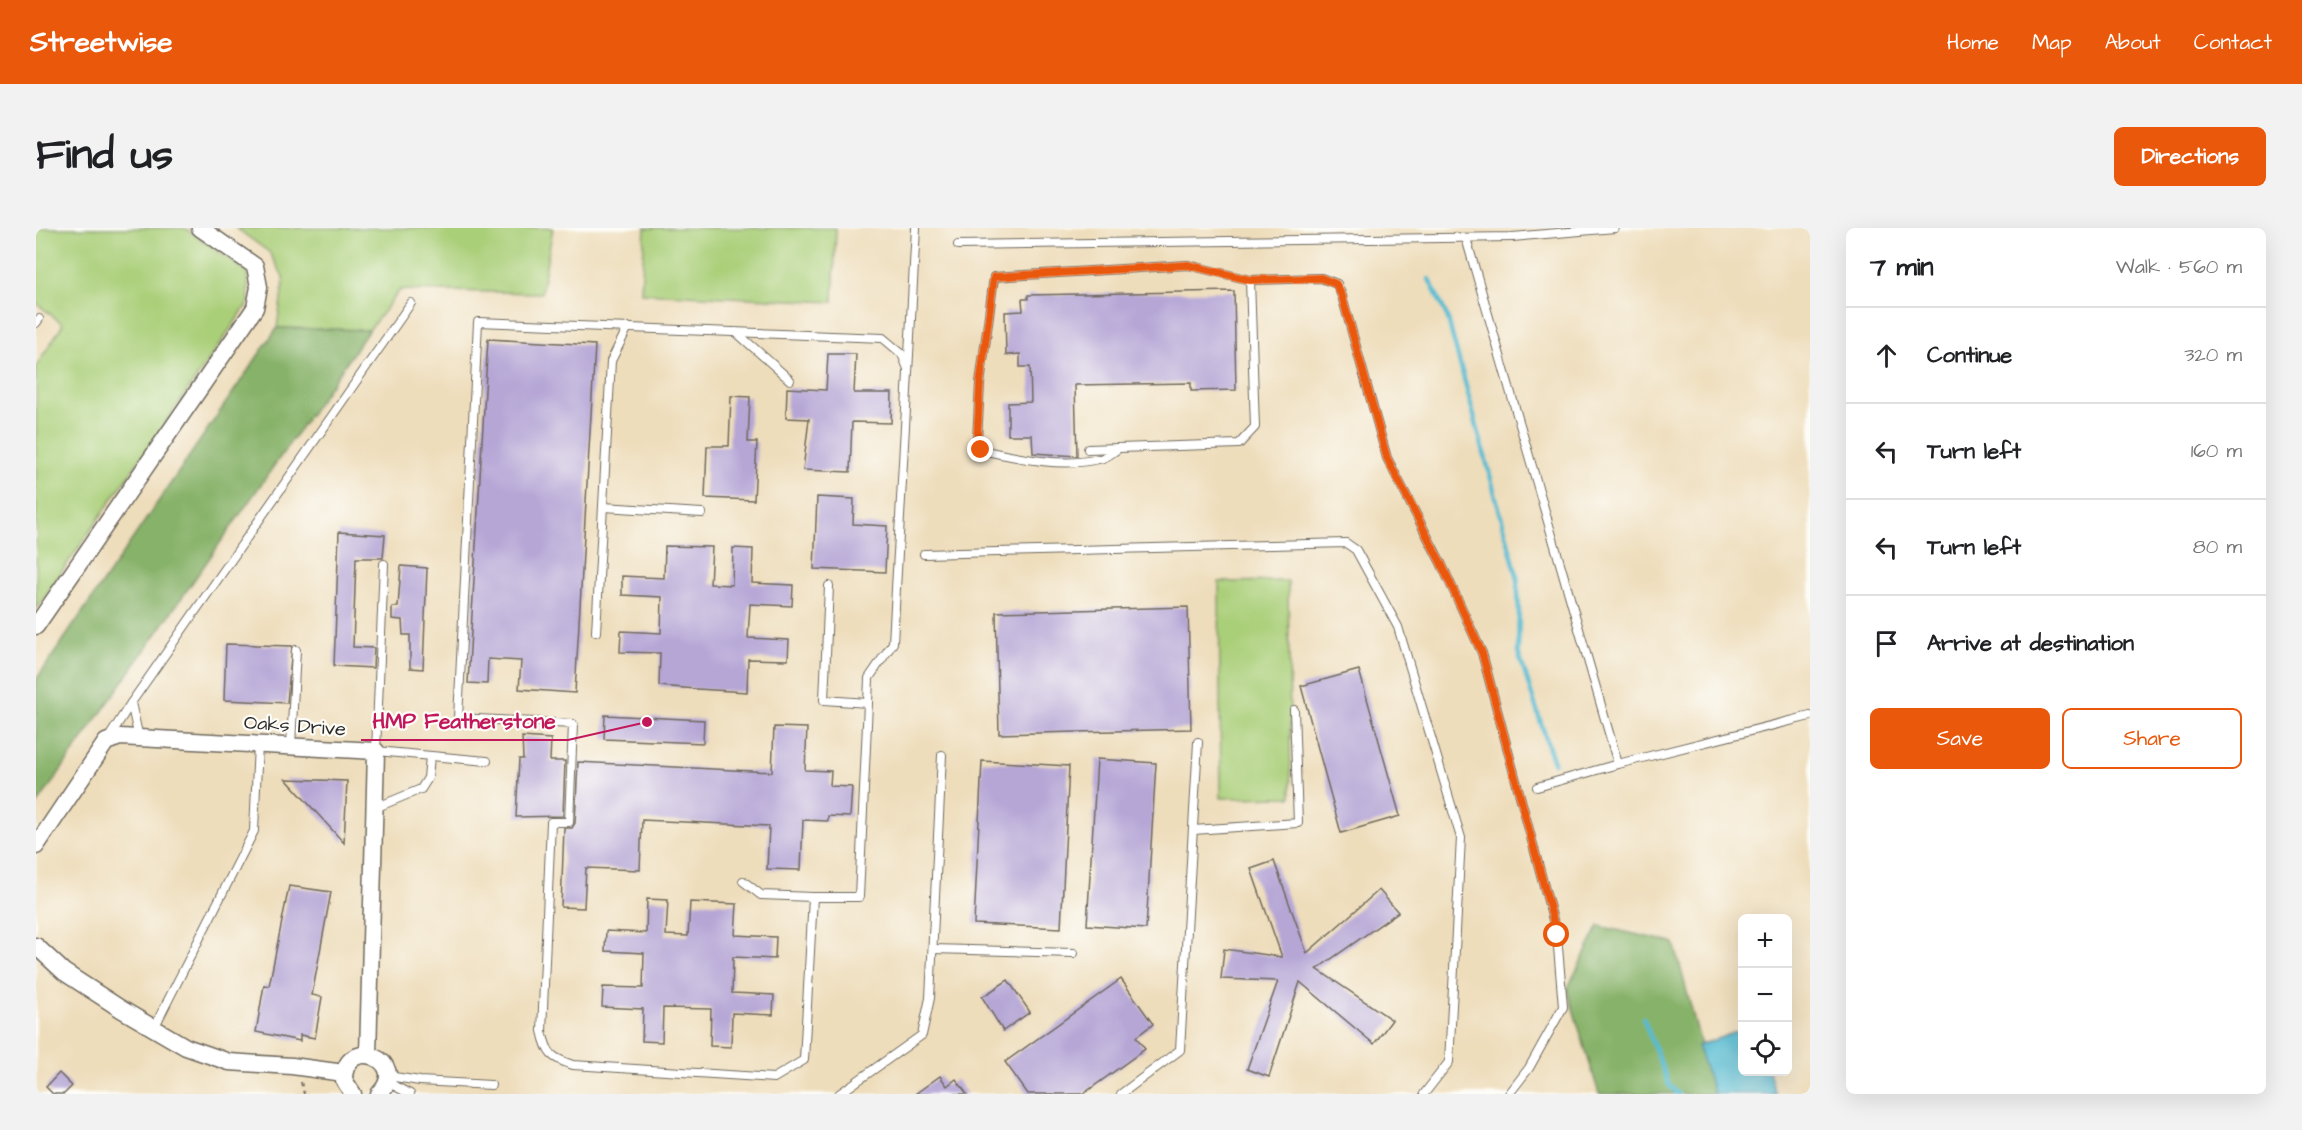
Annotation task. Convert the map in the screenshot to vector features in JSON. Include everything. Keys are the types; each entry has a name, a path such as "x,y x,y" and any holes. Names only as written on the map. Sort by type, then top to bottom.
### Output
{"street":[{"path":"36,626 255,308 259,287 255,266 200,228"},
{"name":"Oaks Drive","path":"106,742 120,737 376,751"},
{"path":"36,846 106,742"},
{"path":"368,1054 376,751"},
{"path":"36,946 64,972 186,1047 229,1062 292,1066 344,1073"},
{"path":"353,1094 347,1086 344,1073 351,1061 362,1055 375,1056 384,1064 385,1084"}],"lane":[{"path":"744,881 761,896 859,897 869,678 893,643 916,228"},
{"path":"958,245 1512,237 1615,228"},
{"path":"1466,238 1618,764"},
{"path":"1119,448 1101,459 1068,462 1035,461 981,450 977,440 980,384 994,277 1188,265 1250,280 1321,278 1336,284 1342,296 1387,458 1441,563 1482,653 1557,935 1563,1007 1529,1068 1509,1094"},
{"path":"1088,449 1239,444 1256,427 1250,280"},
{"path":"106,742 411,303"},
{"path":"813,897 804,1060 774,1078 573,1065 554,1059 545,1047 542,1031 551,822 569,822 573,724 458,718 478,322 883,338 902,354 908,369"},
{"path":"596,632 611,361 628,327"},
{"path":"736,332 790,380"},
{"path":"603,507 702,513"},
{"path":"924,554 1346,543 1356,550 1398,627 1461,838 1449,1062 1424,1094"},
{"path":"384,564 376,751 487,761"},
{"path":"830,586 824,700 868,703"},
{"path":"291,745 296,650"},
{"path":"131,704 140,738"},
{"path":"1192,830 1298,823 1294,710"},
{"path":"1537,787 1618,764 1810,716"},
{"path":"1121,1094 1180,1050 1198,742"},
{"path":"154,1028 254,831 258,743"},
{"path":"839,1094 922,1035 930,999 942,755"},
{"path":"375,808 421,789 428,778 430,756"},
{"path":"933,949 1074,953"},
{"path":"385,1084 420,1081 491,1084"},
{"path":"385,1084 410,1094"}],"green space":[{"path":"36,228 185,228 247,272 249,302 36,609 36,367 63,324 36,303"},
{"path":"236,228 553,228 541,293 400,290 369,330 277,328 284,278 269,252"},
{"path":"645,228 836,228 833,302 641,293"},
{"path":"277,328 369,330 36,806 36,680"},
{"path":"1288,581 1291,797 1221,798 1219,582"},
{"path":"1599,926 1674,943 1714,1094 1599,1094 1567,989"}],"water":[{"path":"1738,1031 1738,1076 1770,1076 1776,1094 1714,1094 1697,1046"}],"building":[{"path":"1234,291 1236,390 1191,391 1191,383 1075,385 1077,456 1033,453 1032,435 1008,435 1008,403 1031,402 1030,367 1020,367 1020,354 1006,355 1005,312 1023,311 1022,299 1028,299 1028,295"},
{"path":"488,339 595,345 575,693 519,689 521,661 488,659 487,684 468,683"},
{"path":"828,354 856,354 854,393 892,393 891,423 852,422 850,472 803,470 809,419 786,418 787,388 826,390"},
{"path":"731,396 750,397 748,442 757,442 754,500 705,498 707,446 729,446"},
{"path":"817,497 854,499 853,524 887,526 885,572 814,569"},
{"path":"339,532 385,535 383,558 356,558 353,647 374,648 373,668 334,666"},
{"path":"665,546 712,547 710,584 732,585 733,548 753,549 752,583 793,585 792,606 750,604 748,638 789,640 788,660 748,659 747,692 659,686 660,653 620,652 621,631 661,633 662,597 622,595 622,576 664,578"},
{"path":"401,566 427,568 423,669 410,668 410,635 403,635 402,620 392,619 392,607 398,607"},
{"path":"1188,607 1191,729 999,734 996,612"},
{"path":"226,644 292,646 287,703 224,700"},
{"path":"1359,670 1400,816 1341,833 1301,686"},
{"path":"605,715 704,720 703,743 604,739"},
{"path":"774,727 807,728 805,770 831,771 830,786 852,787 850,817 828,816 828,821 803,820 801,870 767,869 769,826 642,820 640,870 586,868 584,908 561,907 564,828 572,828 575,823 578,762 772,772"},
{"path":"522,737 551,739 550,761 565,761 563,816 516,817 519,759 523,759"},
{"path":"1097,759 1156,763 1146,929 1087,925"},
{"path":"982,761 1069,766 1061,928 974,924"},
{"path":"286,779 347,781 344,843"},
{"path":"1274,861 1307,953 1379,890 1398,912 1317,969 1392,1020 1374,1044 1300,982 1269,1077 1247,1069 1278,981 1221,979 1224,949 1282,957 1251,869"},
{"path":"289,886 331,892 312,995 322,997 315,1038 300,1035 300,1041 256,1032 264,985 269,986"},
{"path":"647,899 668,900 666,935 688,936 690,902 737,904 735,935 776,937 775,959 733,957 732,993 774,995 773,1015 732,1013 731,1047 710,1046 711,1009 663,1008 662,1042 642,1041 643,1009 602,1007 603,987 643,988 644,953 605,951 606,931 646,933"},
{"path":"1121,979 1153,1024 1136,1037 1145,1049 1083,1094 1028,1094 1005,1062"},
{"path":"1008,980 1030,1012 1003,1031 982,997"},
{"path":"59,1073 72,1086 64,1094 53,1094 46,1087"},
{"path":"940,1076 947,1086 956,1079 967,1094 915,1094"}],"waterway":[{"path":"1429,279 1447,316 1517,575 1518,652 1554,763"},
{"path":"1643,1018 1669,1085 1678,1094"}],"place":[{"name":"HMP Featherstone","path":"647,722"}],"route":[{"path":"981,450 977,440 980,384 994,277 1188,265 1250,280 1321,278 1336,284 1342,296 1387,458 1441,563 1482,653 1557,935"}]}
